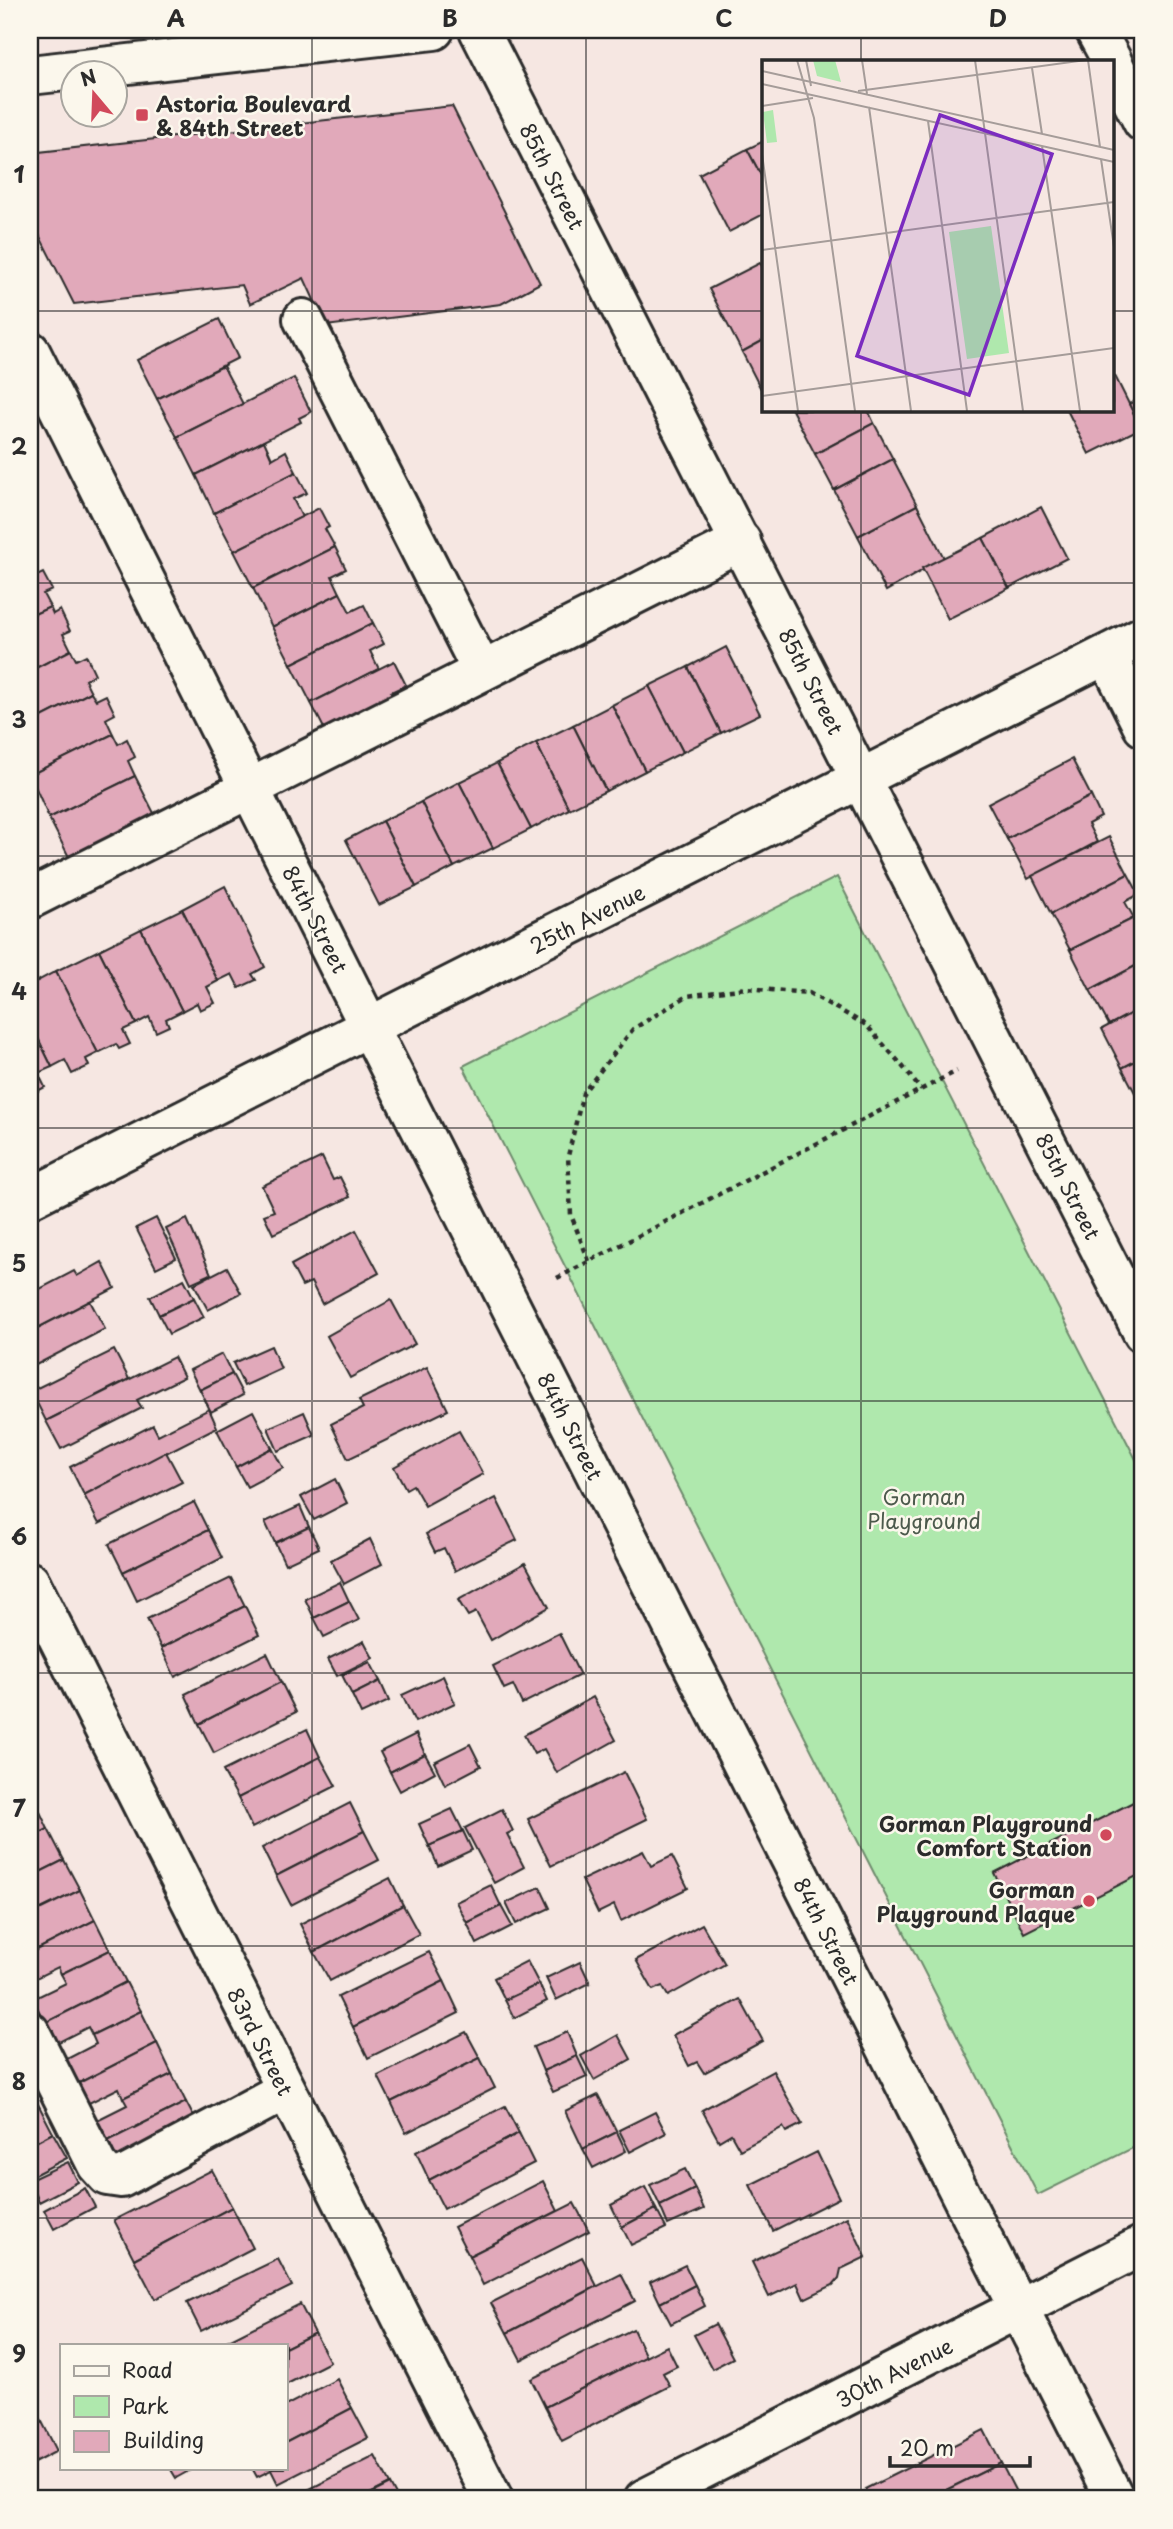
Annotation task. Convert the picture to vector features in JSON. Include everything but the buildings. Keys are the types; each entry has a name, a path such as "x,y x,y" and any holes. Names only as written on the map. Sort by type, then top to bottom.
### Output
{"street":[{"path":"30,75 434,30"},
{"name":"85th Street","path":"479,30 1143,1333"},
{"path":"1095,30 1111,60"},
{"path":"1114,65 1143,122"},
{"path":"303,319 482,671"},
{"name":"84th Street","path":"30,351 1115,2499"},
{"path":"30,899 741,541"},
{"name":"25th Avenue","path":"30,1198 1143,636"},
{"path":"1107,655 1143,727"},
{"name":"83rd Street","path":"30,1583 493,2499"},
{"path":"30,2032 97,2165 107,2176 121,2178 286,2090"},
{"name":"30th Avenue","path":"644,2499 1143,2245"}],"path":[{"path":"589,1261 571,1216 568,1156 583,1093 633,1028 687,996 746,988 809,993 866,1026 921,1090"},
{"path":"557,1278 957,1071"}],"green space":[{"name":"Gorman Playground","path":"837,877 1143,1473 1143,2143 1038,2195 463,1066"}],"place":[{"name":"Astoria Boulevard & 84th Street","path":"142,115"},
{"name":"Gorman Playground Comfort Station","path":"1106,1835"},
{"name":"Gorman Playground Plaque","path":"1089,1901"}]}
